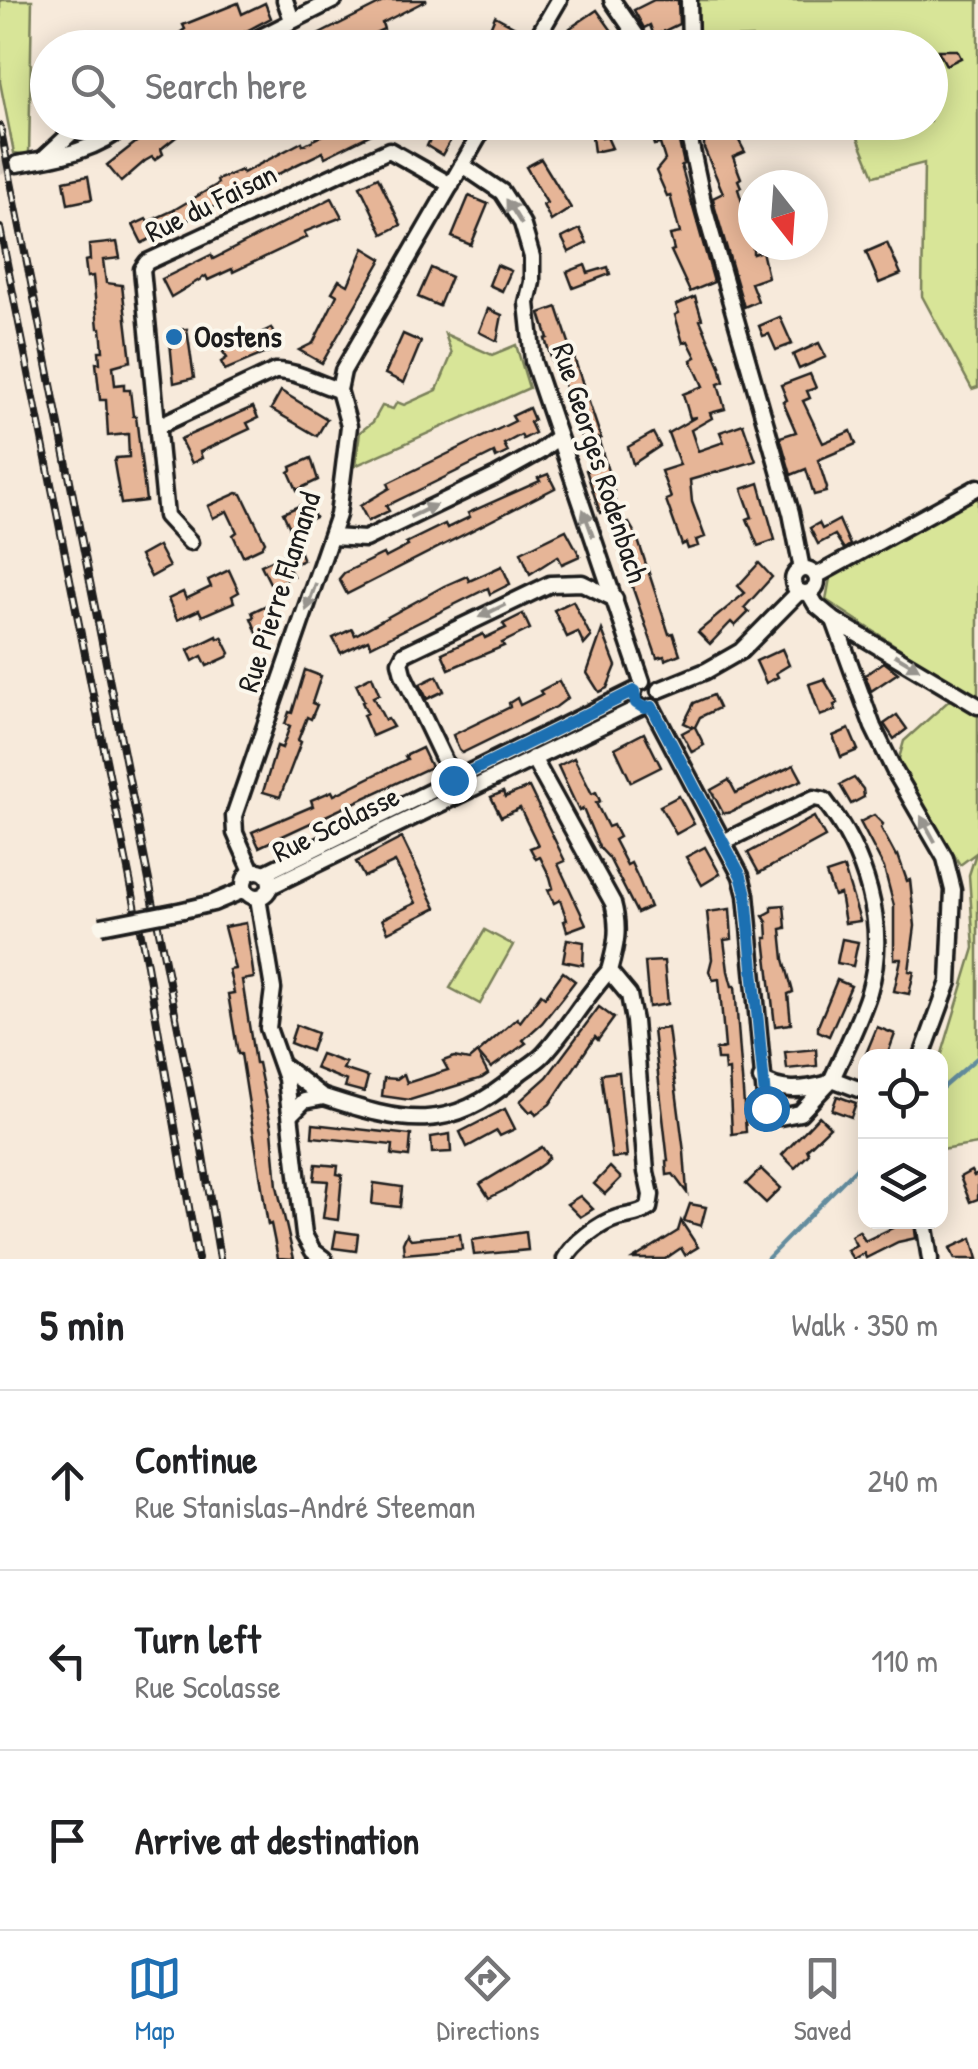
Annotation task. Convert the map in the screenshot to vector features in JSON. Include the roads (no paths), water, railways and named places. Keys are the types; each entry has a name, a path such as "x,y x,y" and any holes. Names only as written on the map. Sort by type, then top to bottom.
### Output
{"street":[{"path":"285,0 292,20"},
{"path":"273,30 334,0"},
{"path":"542,30 559,0"},
{"path":"612,0 633,30"},
{"path":"688,0 689,30"},
{"path":"42,160 64,140"},
{"path":"17,164 88,149 108,140"},
{"path":"158,426 275,372 289,371 314,384 339,390 343,371 477,140"},
{"path":"660,690 741,651 804,592 816,586 705,211 690,140"},
{"name":"Rue du Faisan","path":"190,542 166,516 141,277 148,262 390,150 450,186"},
{"name":"Rue Georges Rodenbach","path":"462,165 502,192 522,223 532,257 527,303 532,361 615,599 638,686"},
{"name":"Rue Pierre Flamand","path":"263,877 235,833 234,816 332,537 349,426 339,390"},
{"path":"332,537 365,539 496,476 558,437"},
{"path":"978,488 809,572 797,572 792,582 834,620 978,706"},
{"path":"453,780 403,674 400,662 404,654 550,584 582,583 615,599"},
{"path":"834,620 873,726 944,858 953,890 949,982 925,1049"},
{"path":"646,707 660,698 660,690 650,681 638,686 633,697 646,707 723,842 746,894 766,1108 780,1117 800,1113 830,1082 869,994 875,966 876,912 860,861 824,800 814,798 723,842"},
{"name":"Rue Scolasse","path":"263,877 638,686"},
{"name":"Rue Scolasse","path":"263,877 646,707"},
{"path":"283,1066 324,1097 384,1117 434,1118 468,1110 492,1096 541,1056 609,971 620,932 613,903 533,758"},
{"path":"101,926 251,894 263,877"},
{"path":"263,877 245,879 273,990 268,1028 283,1066 304,1235 313,1251 324,1259"},
{"path":"565,1259 570,1250 604,1225 636,1216 648,1208 651,1195 634,1021 629,995 609,971"},
{"path":"761,1079 772,1087 797,1090 830,1082 858,1090"},
{"path":"290,1114 304,1101 324,1097"},
{"path":"925,1229 930,1259"}],"waterway":[{"path":"948,1083 978,1057"},
{"path":"767,1259 858,1166"}],"tunnel":[{"path":"0,167 17,164"}],"railway":[{"path":"0,126 201,1144 220,1259"},
{"path":"0,228 147,965 198,1259"}],"place":[{"name":"Oostens","path":"174,337"}]}
